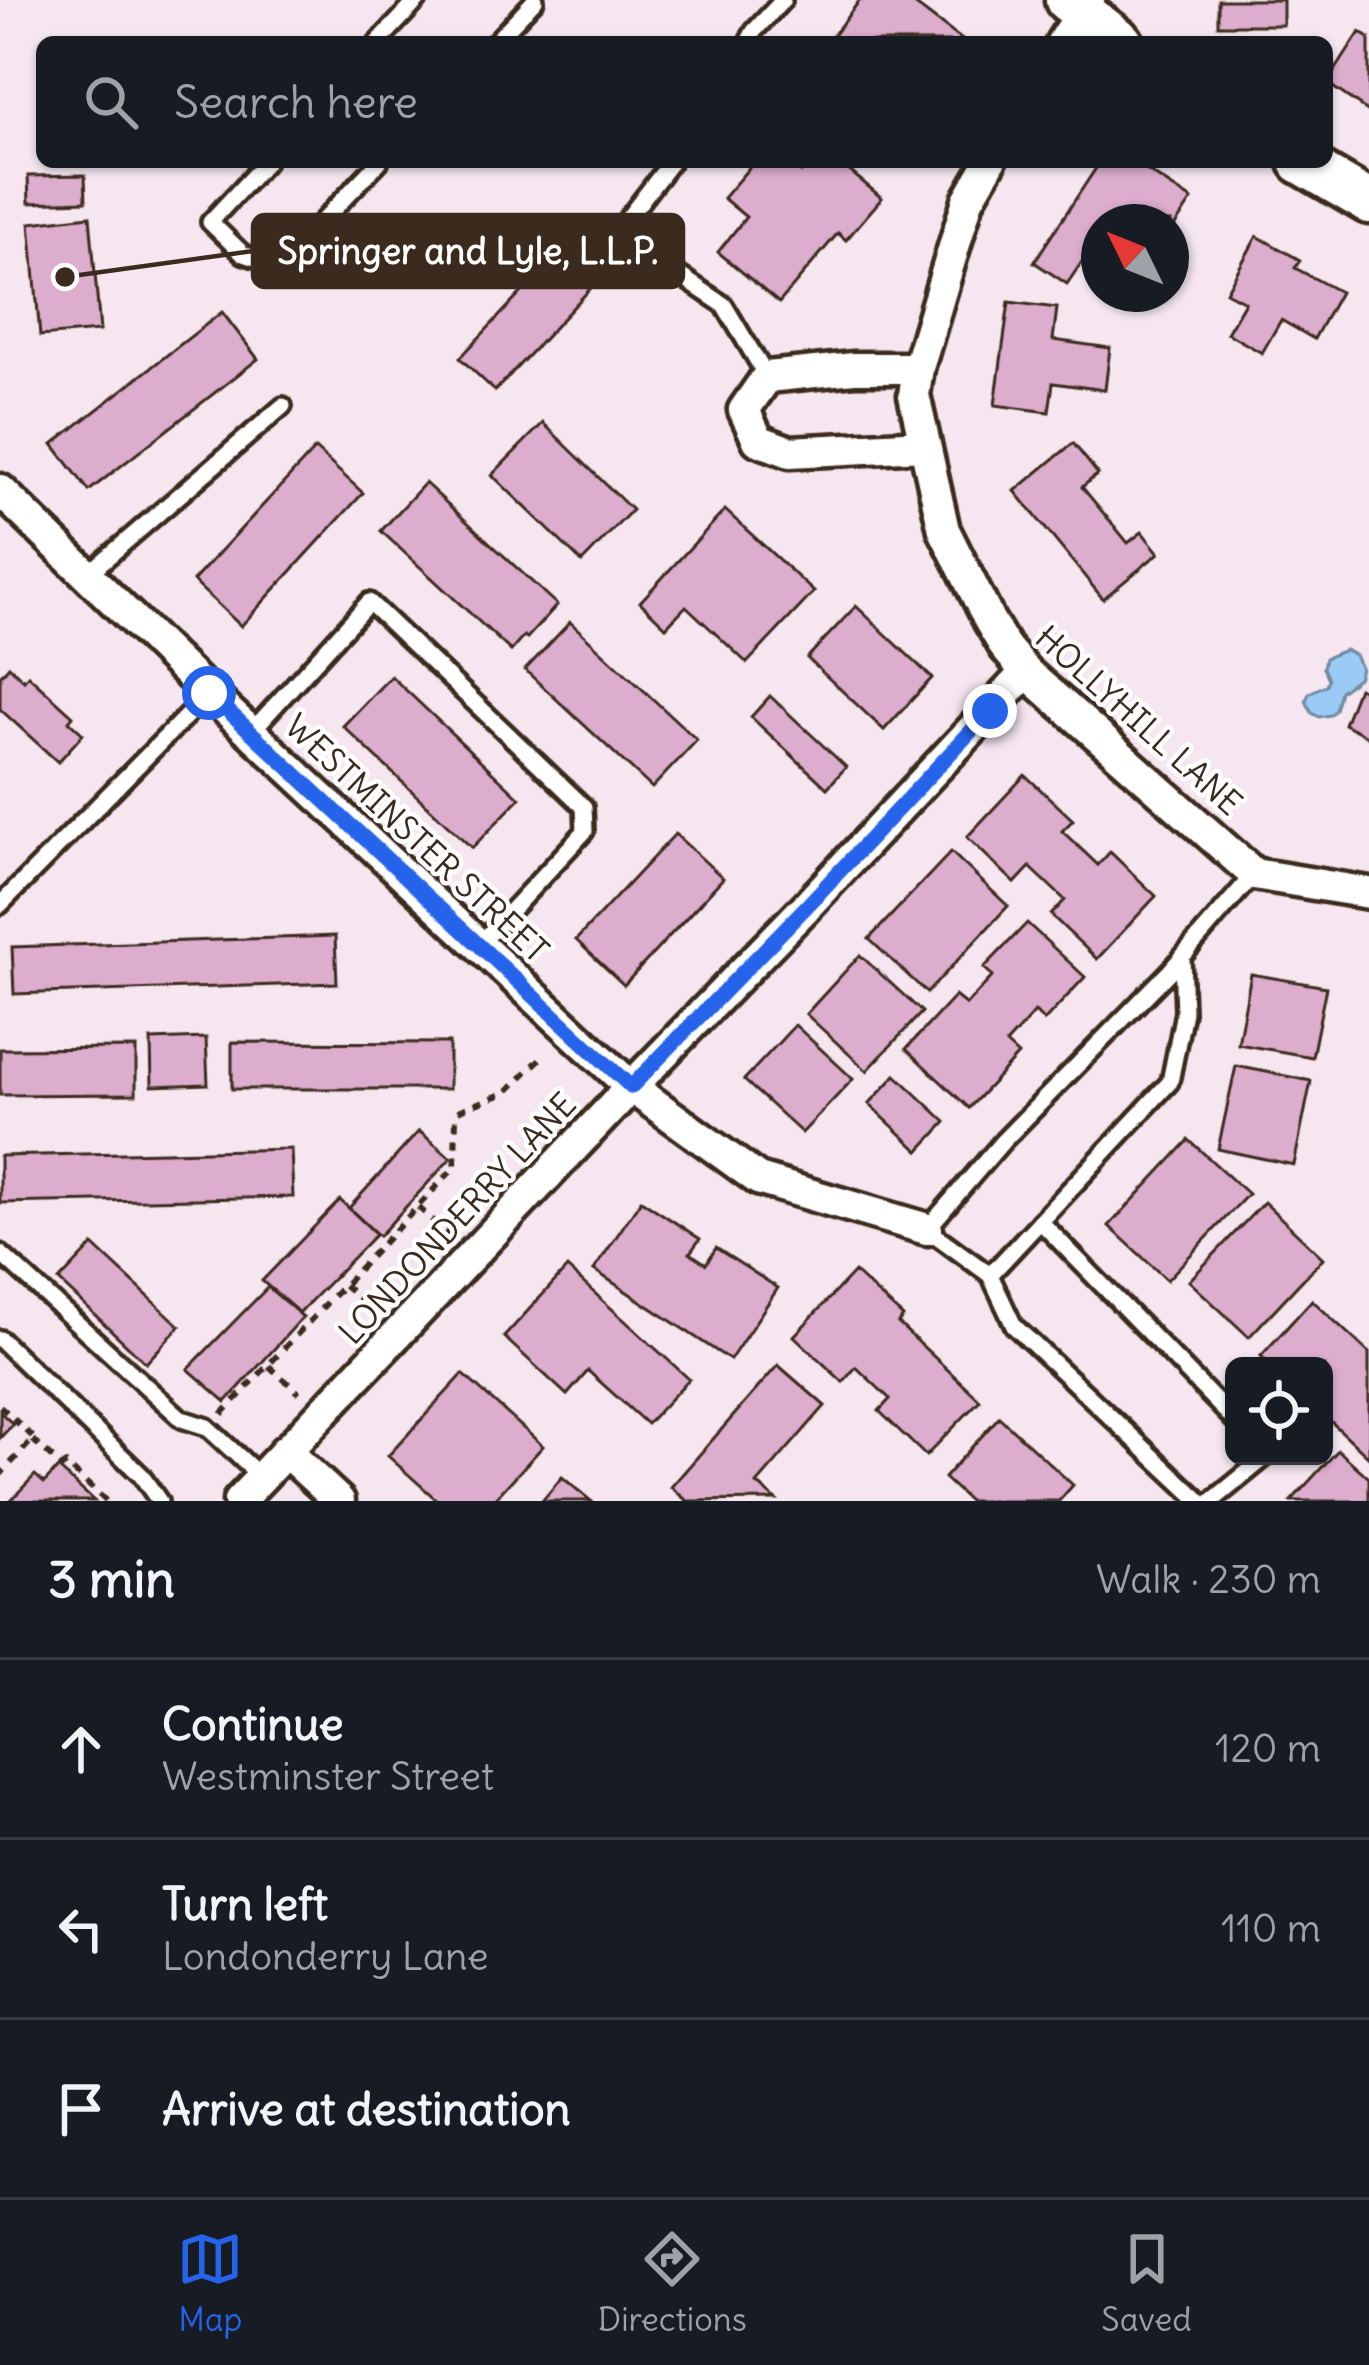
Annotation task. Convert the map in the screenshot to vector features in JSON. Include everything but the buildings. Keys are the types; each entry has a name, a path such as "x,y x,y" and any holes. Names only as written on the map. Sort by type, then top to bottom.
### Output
{"street":[{"path":"1074,13 1111,36"},
{"name":"HOLLYHILL LANE","path":"987,168 968,200 914,395 944,530 989,620 1026,672 1254,874"},
{"path":"1311,168 1369,202"},
{"path":"918,368 854,368 767,377 745,410 758,440 790,452 924,446"},
{"name":"WESTMINSTER STREET","path":"0,490 209,693 631,1087 758,1179 927,1228"},
{"name":"LONDONDERRY LANE","path":"239,1501 1026,672"},
{"path":"1254,874 1369,893"},
{"path":"285,1451 339,1501"}],"lane":[{"path":"384,36 418,0"},
{"path":"501,36 535,0"},
{"path":"751,36 783,0"},
{"path":"260,168 210,222 243,254 279,266 373,168"},
{"path":"666,168 624,224 634,245 724,305 767,377"},
{"path":"88,574 284,406"},
{"path":"251,732 369,602 584,807 584,831 479,945"},
{"path":"0,905 209,693"},
{"path":"1200,1501 1014,1326 990,1275 927,1228 1254,874"},
{"path":"990,1275 1170,1082 1184,1012 1182,957"},
{"path":"1040,1221 1225,1411"},
{"path":"0,1253 182,1419 207,1427 261,1477"},
{"path":"0,1339 141,1475 159,1501"},
{"path":"1212,1501 1256,1465"}],"path":[{"path":"220,1417 455,1167 456,1114 505,1093 544,1055"},
{"path":"418,1207 451,1237"},
{"path":"344,1285 377,1315"},
{"path":"268,1365 302,1396"},
{"path":"0,1406 62,1467 66,1463 106,1501"},
{"path":"0,1475 33,1440"}],"water":[{"path":"1345,650 1355,655 1361,668 1358,678 1340,691 1330,715 1319,717 1306,701 1309,693 1326,685 1325,658"}],"place":[{"name":"Springer and Lyle, L.L.P.","path":"65,277"}],"route":[{"path":"209,693 631,1087 990,711"}]}
